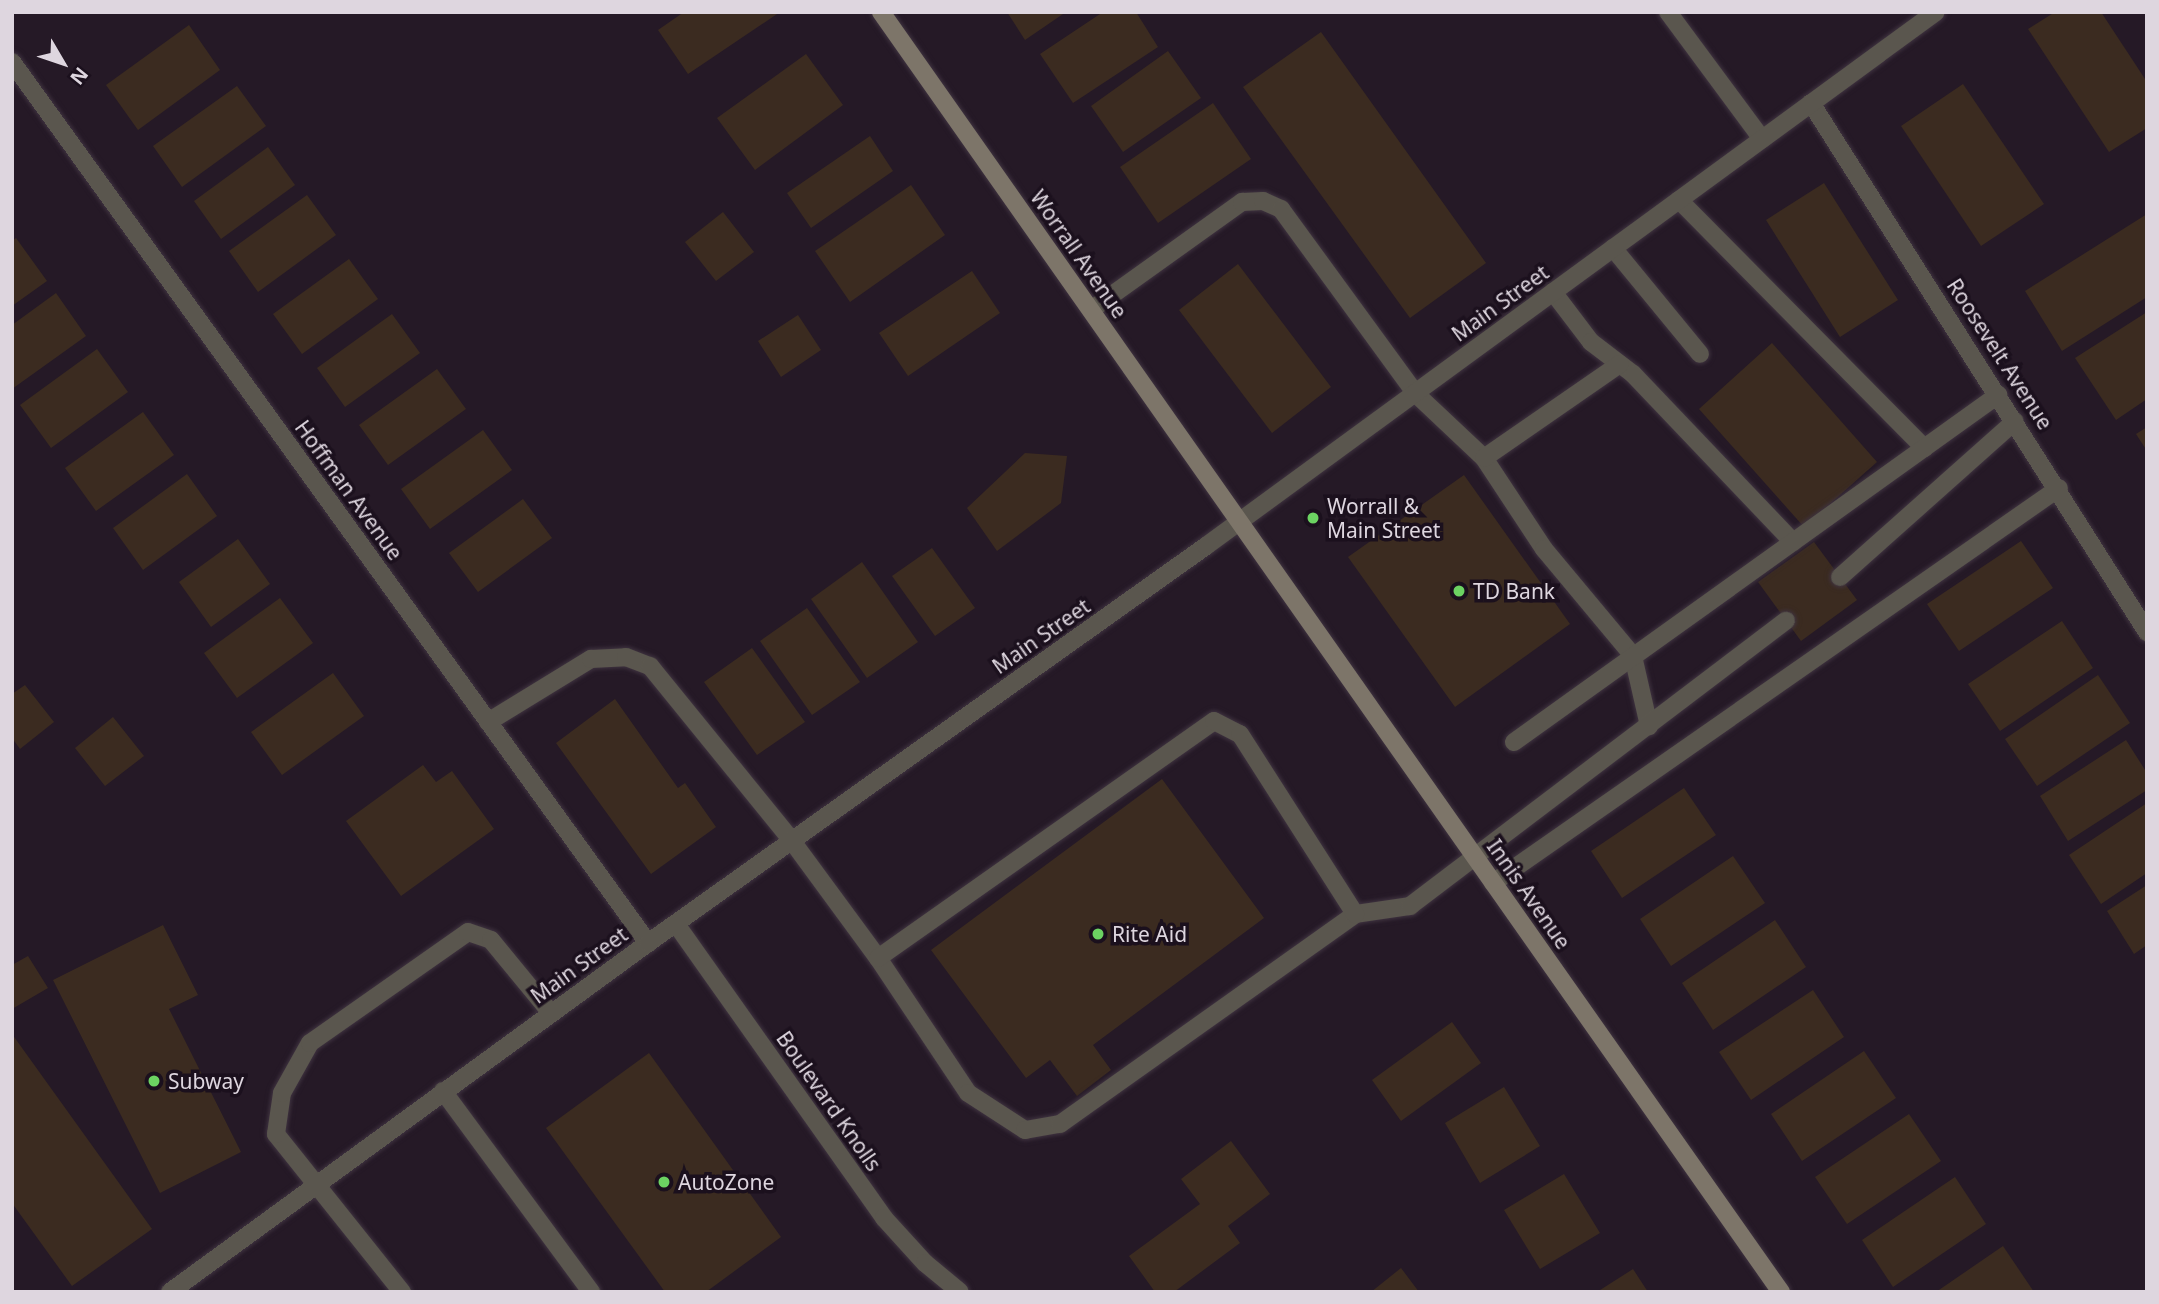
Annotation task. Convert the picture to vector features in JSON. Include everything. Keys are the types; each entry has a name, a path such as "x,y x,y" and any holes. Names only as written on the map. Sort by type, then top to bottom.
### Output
{"main road":[{"name":"Worrall Avenue","path":"881,12 1241,521"},
{"name":"Innis Avenue","path":"1241,521 1781,1292"}],"street":[{"path":"1668,12 1762,139"},
{"name":"Main Street","path":"170,1292 648,943 1241,521 1936,12"},
{"name":"Hoffman Avenue","path":"12,62 648,943"},
{"name":"Roosevelt Avenue","path":"1811,103 2059,488 2147,632"},
{"path":"1679,200 1924,448"},
{"path":"1091,310 1242,202 1263,201 1281,209 1415,393 1484,458 1544,549 1633,656 1649,726"},
{"path":"1613,248 1700,354"},
{"path":"1553,292 1591,342 1619,364 1793,542"},
{"path":"1484,458 1619,364"},
{"path":"1514,742 1998,395"},
{"path":"1840,577 2015,421"},
{"path":"1493,883 2059,488"},
{"path":"488,722 591,659 626,657 650,666 792,841 878,958 968,1093 1025,1130 1060,1124 1355,914 1410,906 1786,621"},
{"path":"878,958 1214,721 1240,734 1355,914"},
{"name":"Boulevard Knolls","path":"676,924 884,1218 925,1263 960,1292"},
{"path":"402,1292 276,1134 282,1093 310,1043 468,932 491,940 551,1013"},
{"path":"443,1091 591,1292"}],"building":[{"path":"684,12 780,12 688,74 658,30"},
{"path":"1007,12 1066,12 1025,40"},
{"path":"1103,12 1136,12 1158,47 1073,103 1040,54"},
{"path":"2055,12 2101,12 2147,82 2147,128 2109,152 2028,29"},
{"path":"189,25 220,70 138,130 106,85"},
{"path":"1321,32 1486,263 1410,318 1243,87"},
{"path":"1168,51 1201,98 1123,152 1091,106"},
{"path":"806,54 843,105 755,170 717,118"},
{"path":"1963,84 2044,204 1981,246 1901,126"},
{"path":"237,86 266,126 182,187 153,146"},
{"path":"1213,103 1251,159 1158,223 1120,167"},
{"path":"870,136 893,171 811,228 787,193"},
{"path":"268,147 295,185 221,239 194,201"},
{"path":"1824,183 1898,300 1840,337 1766,220"},
{"path":"911,185 945,235 850,302 815,251"},
{"path":"307,195 336,235 258,292 229,251"},
{"path":"723,212 754,252 716,281 685,242"},
{"path":"2147,214 2147,297 2062,351 2025,291"},
{"path":"16,238 47,281 12,306 12,241"},
{"path":"349,259 378,299 302,354 273,314"},
{"path":"1238,264 1331,387 1272,433 1179,310"},
{"path":"972,271 1000,313 908,376 879,333"},
{"path":"56,293 86,336 12,389 12,325"},
{"path":"2147,312 2147,399 2116,420 2075,358"},
{"path":"392,314 420,353 345,407 317,368"},
{"path":"798,315 821,350 781,377 758,341"},
{"path":"1772,343 1877,462 1804,527 1699,409"},
{"path":"97,349 128,392 51,448 20,405"},
{"path":"437,369 466,409 388,465 359,425"},
{"path":"143,412 174,455 96,511 65,468"},
{"path":"2147,427 2147,451 2136,434"},
{"path":"483,430 512,470 430,529 401,489"},
{"path":"1025,453 1067,456 1061,503 997,551 967,508"},
{"path":"187,474 217,516 143,570 113,528"},
{"name":"TD Bank","path":"1464,475 1570,624 1455,707 1348,557"},
{"path":"523,499 552,538 478,592 449,553"},
{"path":"238,539 270,584 211,627 179,582"},
{"path":"2021,541 2053,588 1959,651 1927,604"},
{"path":"1814,542 1857,600 1801,641 1758,582"},
{"path":"932,548 975,608 935,636 892,576"},
{"path":"862,562 918,642 867,678 811,599"},
{"path":"280,598 313,643 237,698 204,653"},
{"path":"807,608 860,682 812,715 760,641"},
{"path":"2062,621 2093,668 2000,731 1968,684"},
{"path":"752,648 805,722 757,755 704,682"},
{"path":"333,673 364,716 282,775 251,732"},
{"path":"2098,675 2130,723 2037,786 2005,739"},
{"path":"25,685 54,722 20,749 12,738 12,694"},
{"path":"615,699 678,788 685,783 716,827 651,874 556,743"},
{"path":"113,717 144,756 105,786 75,748"},
{"path":"2126,740 2147,773 2147,790 2068,841 2040,796"},
{"path":"423,765 436,782 452,771 494,829 401,896 346,821"},
{"name":"Rite Aid","path":"1162,779 1264,918 1093,1045 1111,1070 1077,1096 1050,1060 1026,1078 931,950"},
{"path":"1684,788 1716,835 1622,898 1591,851"},
{"path":"2147,803 2147,873 2101,904 2069,855"},
{"path":"1733,856 1765,903 1671,966 1640,919"},
{"path":"2147,885 2147,945 2134,954 2107,911"},
{"path":"1775,920 1806,967 1713,1030 1682,983"},
{"name":"Subway","path":"163,925 198,995 169,1009 241,1152 160,1193 53,980"},
{"path":"28,956 48,988 12,1009 12,965"},
{"path":"1813,990 1844,1037 1751,1100 1719,1052"},
{"path":"1452,1022 1481,1063 1401,1121 1372,1080"},
{"path":"12,1034 152,1229 72,1286 12,1203"},
{"path":"1864,1051 1896,1098 1802,1161 1771,1114"},
{"name":"AutoZone","path":"649,1053 781,1237 706,1292 665,1292 546,1128"},
{"path":"1504,1087 1540,1146 1480,1183 1445,1123"},
{"path":"1909,1114 1941,1161 1847,1224 1815,1177"},
{"path":"1231,1141 1270,1194 1228,1226 1240,1243 1174,1292 1155,1292 1129,1256 1200,1204 1181,1179"},
{"path":"1564,1174 1600,1233 1540,1269 1504,1210"},
{"path":"1955,1177 1986,1224 1893,1287 1862,1240"},
{"path":"2003,1246 2034,1292 1936,1292"},
{"path":"1401,1268 1419,1292 1371,1292"},
{"path":"1633,1269 1648,1292 1597,1292"}],"place":[{"name":"Worrall & Main Street","path":"1313,518"},
{"name":"TD Bank","path":"1459,591"},
{"name":"Rite Aid","path":"1098,934"},
{"name":"Subway","path":"154,1081"},
{"name":"AutoZone","path":"664,1182"}]}
